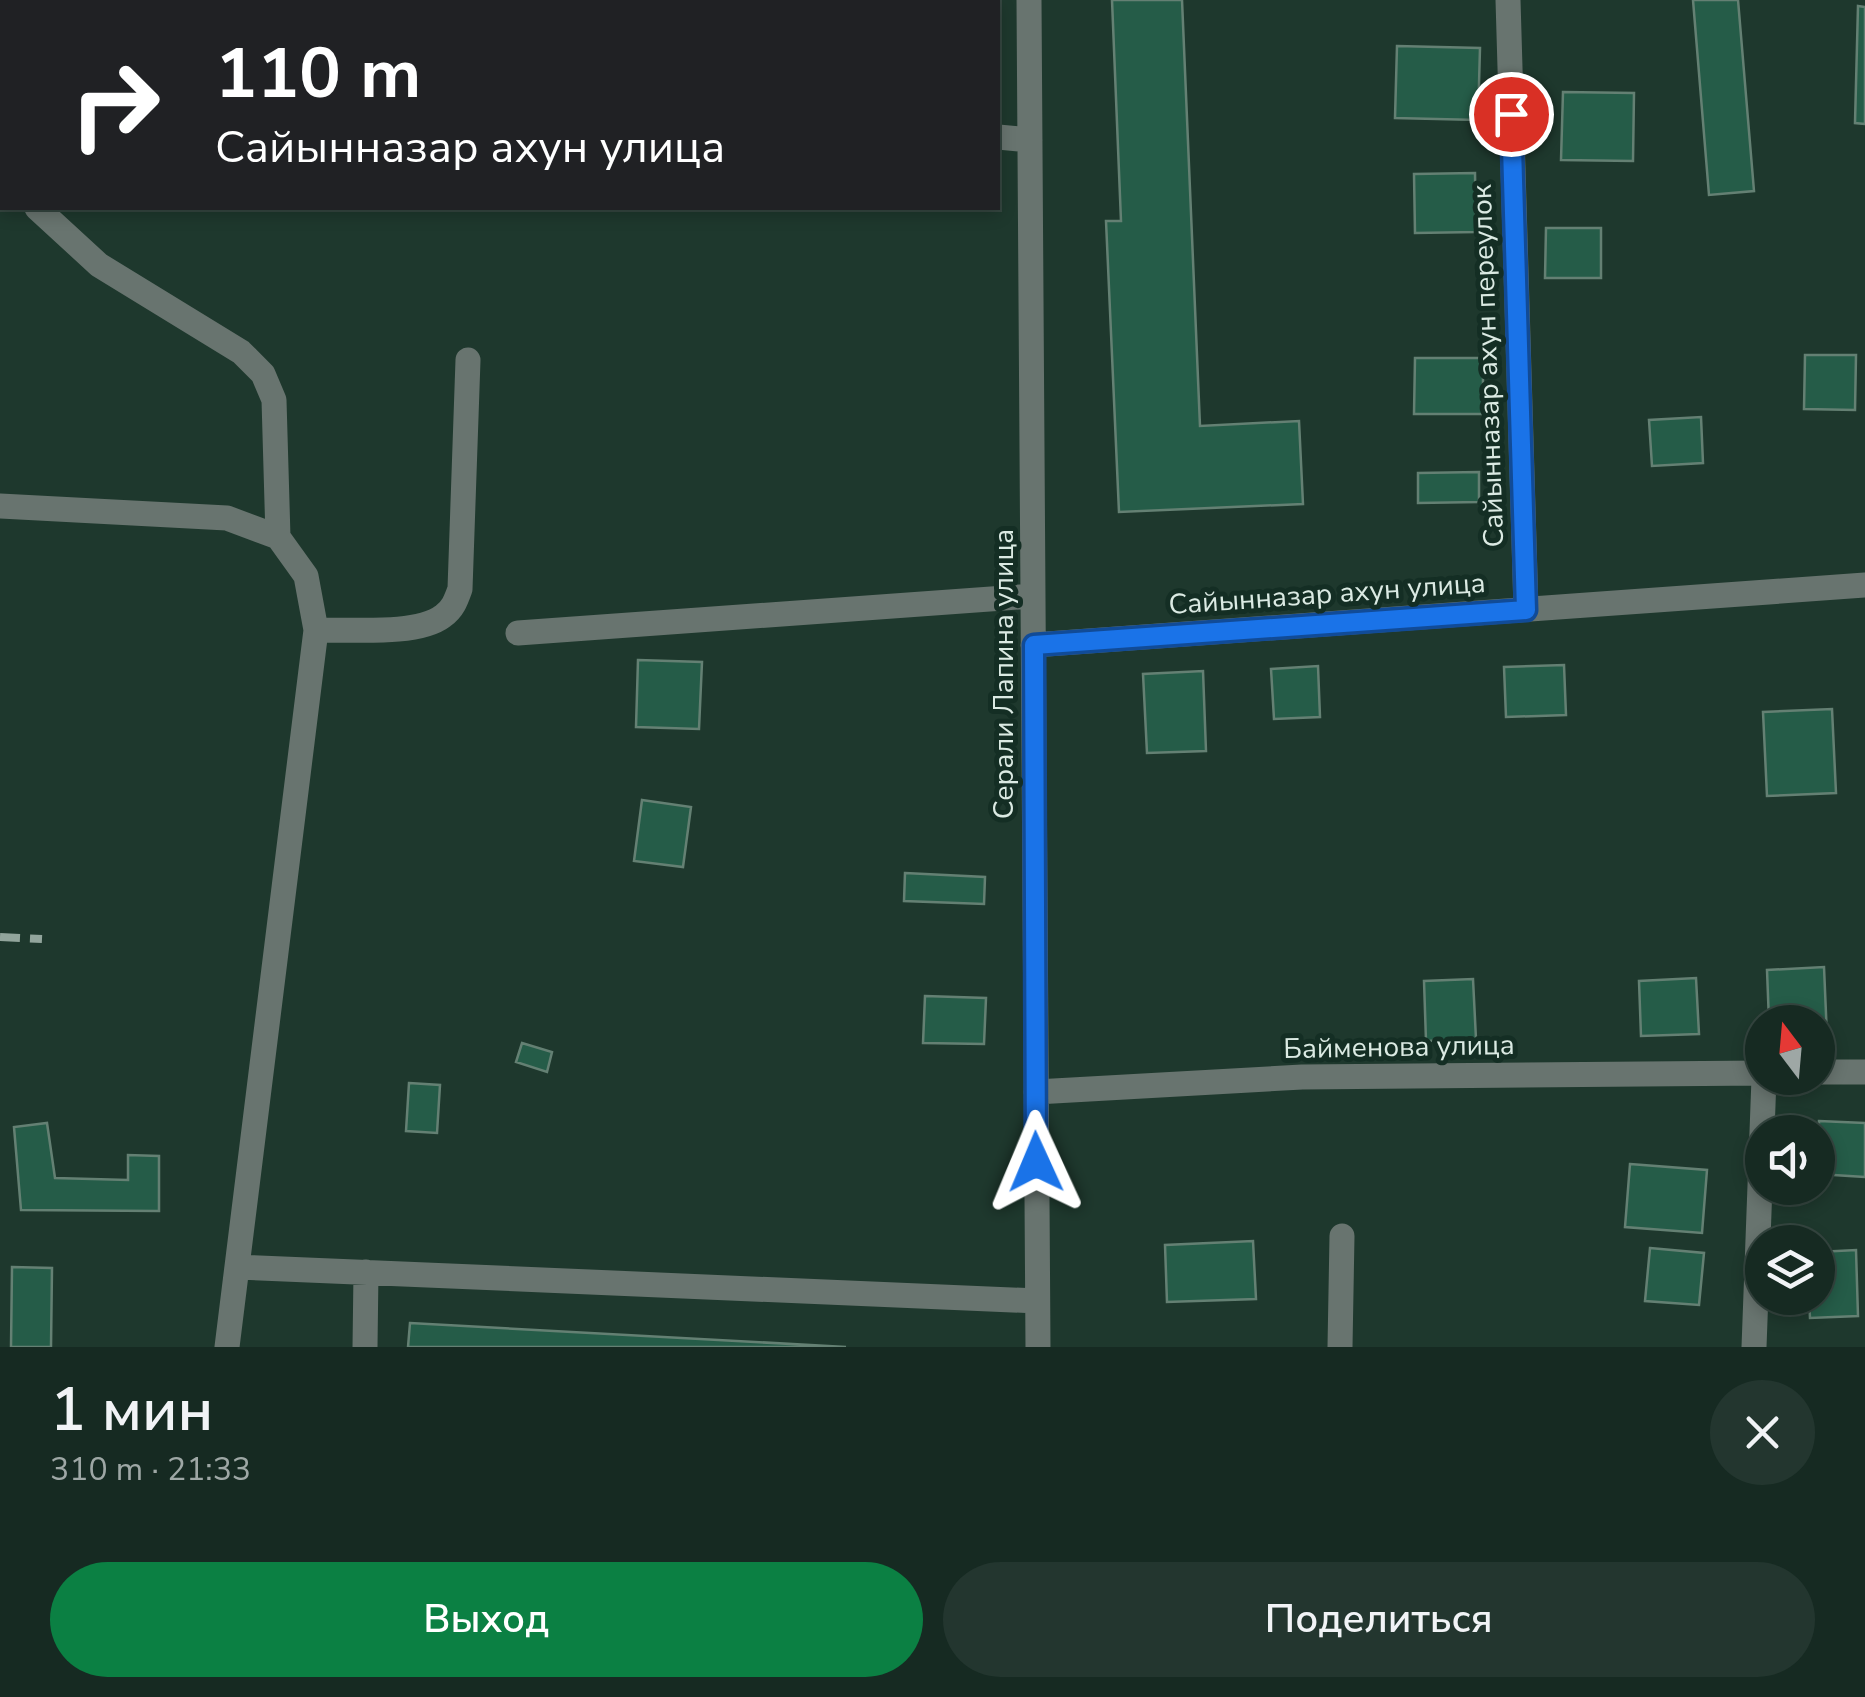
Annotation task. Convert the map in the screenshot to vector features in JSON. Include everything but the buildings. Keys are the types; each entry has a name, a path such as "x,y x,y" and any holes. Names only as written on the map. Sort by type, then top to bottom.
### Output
{"street":[{"name":"Серали Лапина улица","path":"1029,0 1038,1347"},
{"name":"Сайынназар ахун переулок","path":"1508,0 1526,610"},
{"path":"1000,137 1030,140"},
{"path":"39,210 99,265 241,352 264,374 274,400 278,536 306,576 316,630 227,1347"},
{"path":"316,630 421,627 452,608 460,590 468,360"},
{"path":"0,506 227,518 278,536"},
{"name":"Сайынназар ахун улица","path":"1034,645 1865,585"},
{"path":"518,633 1033,596"},
{"path":"1835,1072 1865,1072"},
{"name":"Байменова улица","path":"1036,1092 1302,1077 1745,1075"},
{"path":"1754,1347 1763,1095"},
{"path":"1340,1347 1342,1236"},
{"path":"237,1267 1038,1301"},
{"path":"365,1347 366,1272"}],"railway":[{"path":"0,937 42,939"}],"route":[{"path":"1036,1162 1034,645 1526,610 1511,114"}]}
